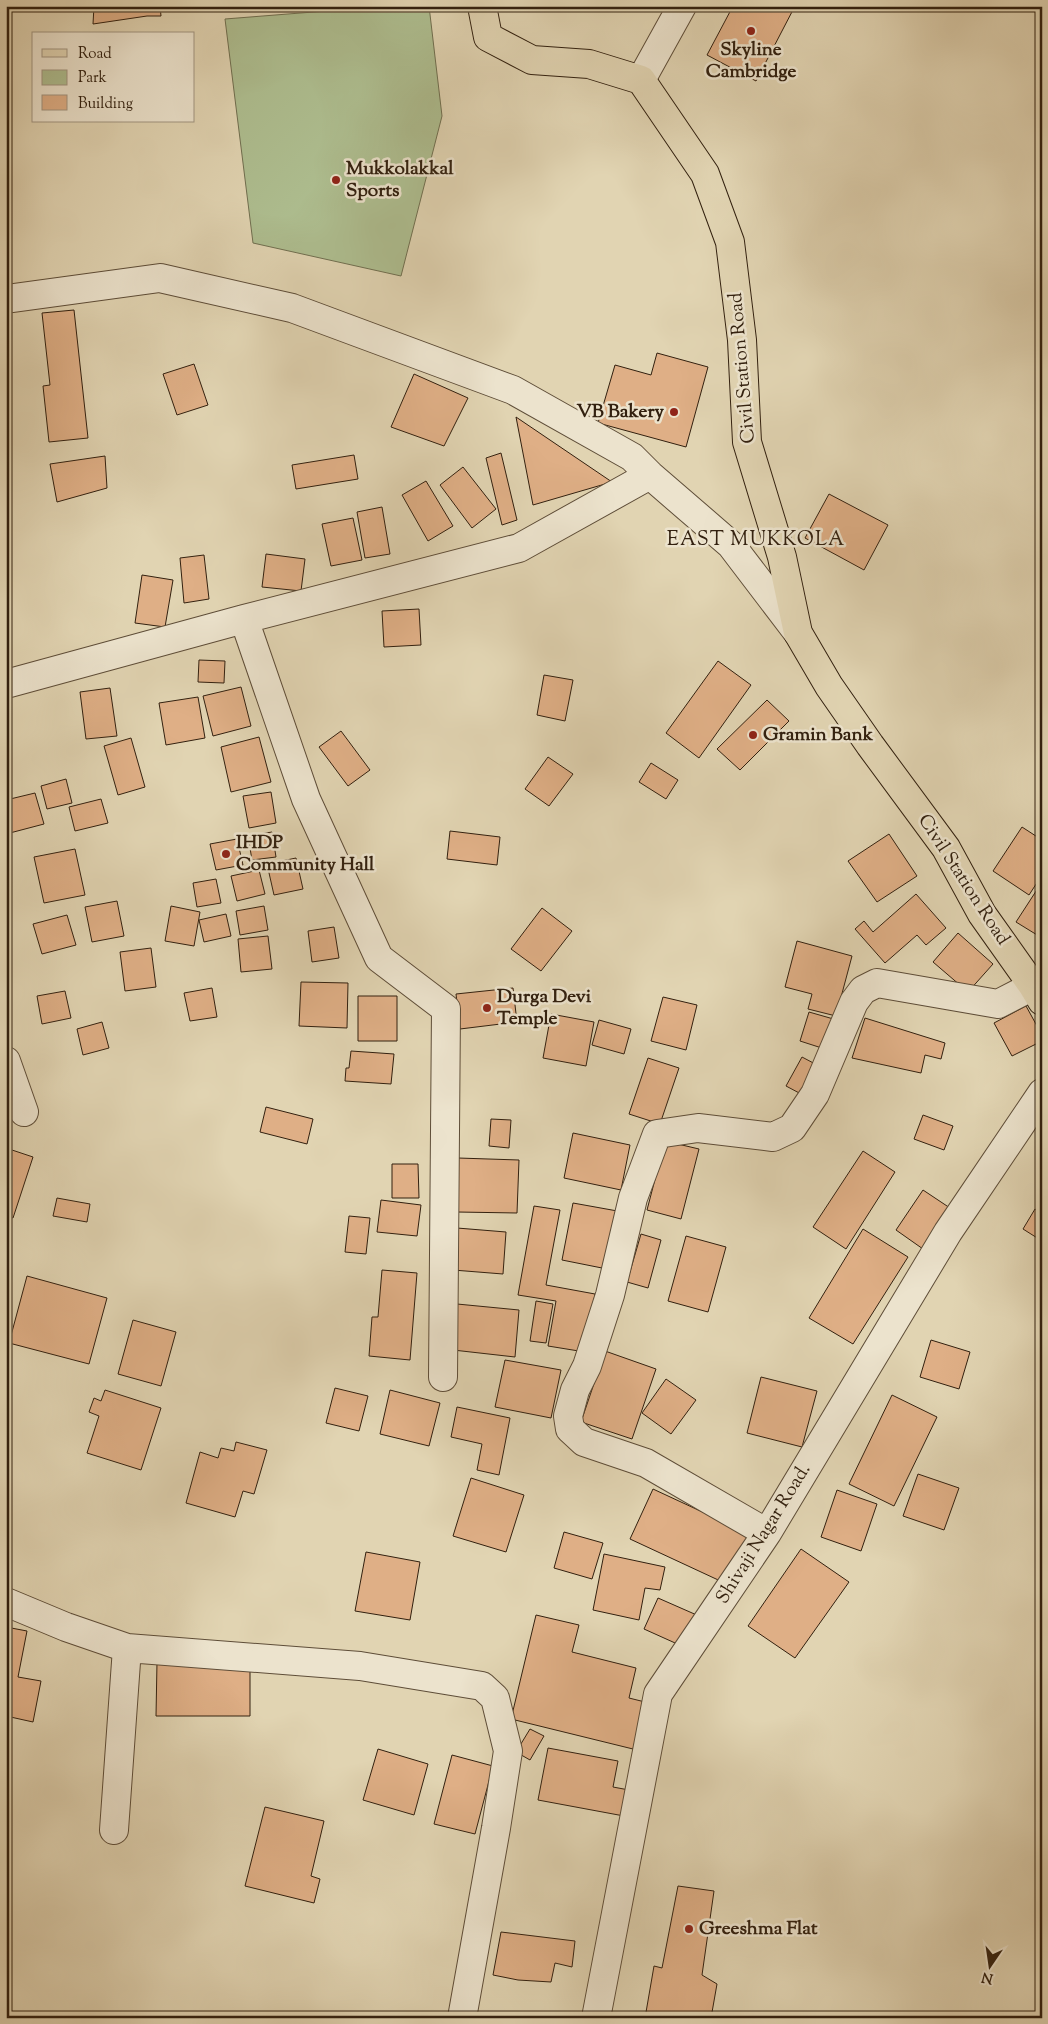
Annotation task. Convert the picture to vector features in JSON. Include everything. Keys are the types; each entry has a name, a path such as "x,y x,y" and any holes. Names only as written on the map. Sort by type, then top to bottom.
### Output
{"main road":[{"path":"482,6 488,37 532,60 589,64 641,80"},
{"name":"Civil Station Road","path":"641,80 705,174 730,242 742,340 747,442 782,557 798,633 829,686 946,848 982,914 1037,993"}],"street":[{"path":"641,80 682,6"},
{"path":"6,299 160,278 292,308 513,390 632,457 731,545 798,633"},
{"path":"6,684 244,619 519,548 650,475"},
{"path":"244,619 306,799 379,958 446,1009 443,1377"},
{"path":"767,1534 646,1463 584,1442 570,1429 568,1416 575,1390 587,1366 610,1295 633,1198 657,1134 698,1128 773,1138 792,1128 815,1094 854,1002 863,990 877,983 998,1004 1037,993"},
{"path":"6,1061 24,1112"},
{"name":"Shivaji Nagar Road.","path":"596,2018 658,1694 767,1534 948,1232 1042,1092"},
{"path":"6,1602 66,1627 127,1648 360,1666 482,1686 495,1698 508,1751 462,2018"},
{"path":"114,1830 127,1648"}],"green space":[{"name":"Mukkolakkal Sports","path":"389,6 429,6 442,116 401,276 253,243 225,19"}],"building":[{"path":"94,6 160,6 161,16 147,16 93,24"},
{"name":"Skyline Cambridge","path":"733,6 795,6 756,81 707,55"},
{"path":"74,310 88,438 49,442 43,386 50,385 42,313"},
{"path":"657,353 708,367 686,447 598,423 615,365 651,375"},
{"path":"194,364 208,405 177,415 163,374"},
{"path":"414,374 468,398 444,446 391,427"},
{"path":"516,417 612,482 533,505"},
{"path":"501,453 517,520 502,525 486,458"},
{"path":"354,455 358,479 296,489 292,465"},
{"path":"105,456 107,488 57,502 50,464"},
{"path":"463,467 496,509 472,528 440,485"},
{"path":"426,481 453,526 428,541 402,495"},
{"path":"829,494 888,525 864,570 805,538"},
{"path":"382,507 390,554 365,558 357,512"},
{"path":"353,518 362,560 331,566 322,524"},
{"path":"266,554 305,559 301,591 262,587"},
{"path":"204,555 209,599 184,603 180,558"},
{"path":"142,575 173,580 165,627 135,623"},
{"path":"419,609 421,645 384,647 382,611"},
{"path":"199,660 225,661 224,683 198,682"},
{"path":"718,661 751,685 699,758 666,733"},
{"path":"544,675 573,680 565,721 537,715"},
{"path":"241,687 251,726 213,736 203,696"},
{"path":"110,688 117,736 86,739 80,692"},
{"path":"198,697 205,738 166,745 159,703"},
{"name":"Gramin Bank","path":"767,700 789,721 740,770 717,749"},
{"path":"341,731 370,770 348,786 319,747"},
{"path":"259,737 271,782 231,792 221,747"},
{"path":"131,738 145,787 118,795 104,746"},
{"path":"548,757 573,774 549,806 525,789"},
{"path":"651,763 678,780 666,799 639,782"},
{"path":"66,779 72,803 47,809 41,786"},
{"path":"271,792 276,823 249,828 243,796"},
{"path":"35,793 44,824 6,834 6,800"},
{"path":"101,799 108,823 75,831 69,807"},
{"path":"1022,827 1042,840 1042,875 1029,895 993,871"},
{"path":"450,831 500,837 497,865 447,859"},
{"path":"272,832 276,857 252,860 248,836"},
{"path":"889,834 917,876 877,902 848,861"},
{"name":"IHDP Community Hall","path":"237,839 243,865 216,870 210,844"},
{"path":"75,849 85,895 44,903 34,857"},
{"path":"296,858 303,889 274,895 267,864"},
{"path":"259,870 265,894 237,901 231,876"},
{"path":"216,879 221,903 197,907 193,883"},
{"path":"1042,882 1042,938 1016,922"},
{"path":"916,894 946,928 926,945 917,935 885,963 855,929 864,921 873,932"},
{"path":"117,901 124,936 92,942 85,907"},
{"path":"171,906 200,912 194,946 165,941"},
{"path":"264,906 268,930 240,935 236,911"},
{"path":"542,908 572,931 541,971 511,949"},
{"path":"226,914 231,936 204,942 199,920"},
{"path":"67,915 76,945 42,954 33,924"},
{"path":"334,927 339,958 312,962 308,931"},
{"path":"958,933 993,964 968,992 933,962"},
{"path":"268,936 272,969 241,972 238,939"},
{"path":"797,941 852,956 836,1016 808,1009 812,994 785,987"},
{"path":"151,948 156,987 125,991 120,952"},
{"path":"301,982 348,983 347,1028 299,1026"},
{"path":"212,988 217,1017 190,1021 184,993"},
{"name":"Durga Devi Temple","path":"513,988 517,1022 460,1029 456,994"},
{"path":"65,991 71,1018 42,1024 37,996"},
{"path":"358,996 397,996 397,1041 358,1041"},
{"path":"663,997 697,1005 686,1050 651,1041"},
{"path":"1026,1006 1042,1035 1042,1041 1012,1056 994,1023"},
{"path":"809,1012 837,1020 828,1050 800,1041"},
{"path":"551,1014 594,1022 586,1066 543,1058"},
{"path":"865,1018 945,1043 941,1059 925,1055 921,1073 852,1058"},
{"path":"599,1020 631,1029 624,1054 592,1045"},
{"path":"102,1022 109,1048 83,1055 77,1029"},
{"path":"351,1051 394,1054 391,1084 345,1081 346,1068 349,1068"},
{"path":"802,1057 819,1066 803,1095 786,1086"},
{"path":"648,1058 679,1068 660,1124 629,1114"},
{"path":"266,1107 313,1119 307,1144 260,1132"},
{"path":"923,1115 953,1126 944,1150 914,1139"},
{"path":"491,1119 511,1120 509,1148 489,1146"},
{"path":"573,1133 630,1145 621,1190 564,1178"},
{"path":"665,1141 699,1149 681,1219 647,1210"},
{"path":"6,1148 33,1157 13,1218 6,1216"},
{"path":"863,1151 895,1172 846,1249 813,1227"},
{"path":"458,1158 519,1160 517,1213 457,1212"},
{"path":"392,1164 418,1164 419,1198 392,1198"},
{"path":"923,1190 950,1208 923,1249 896,1230"},
{"path":"57,1198 90,1204 87,1222 53,1216"},
{"path":"381,1200 421,1205 417,1236 377,1232"},
{"path":"573,1203 623,1212 612,1270 562,1260"},
{"path":"534,1206 560,1210 546,1285 595,1294 585,1352 548,1346 556,1301 518,1295"},
{"path":"1035,1209 1042,1214 1042,1241 1023,1229"},
{"path":"349,1216 370,1218 366,1254 345,1252"},
{"path":"457,1228 506,1232 503,1274 453,1270"},
{"path":"863,1229 908,1257 853,1344 809,1318"},
{"path":"641,1234 661,1240 648,1288 627,1282"},
{"path":"686,1236 726,1247 708,1312 668,1301"},
{"path":"382,1270 417,1273 410,1360 369,1356 372,1317 378,1317"},
{"path":"27,1276 107,1298 89,1364 9,1343"},
{"path":"536,1301 553,1304 546,1343 530,1341"},
{"path":"457,1304 519,1310 515,1357 453,1350"},
{"path":"133,1320 176,1332 161,1386 118,1374"},
{"path":"931,1340 970,1352 959,1389 920,1377"},
{"path":"605,1351 656,1369 632,1439 581,1422"},
{"path":"505,1360 561,1370 551,1418 495,1407"},
{"path":"761,1377 817,1391 802,1447 747,1433"},
{"path":"666,1379 696,1400 671,1434 642,1413"},
{"path":"335,1388 368,1396 359,1431 326,1423"},
{"path":"105,1390 161,1408 141,1470 87,1453 99,1416 89,1412 94,1398 101,1401"},
{"path":"390,1390 440,1403 429,1446 380,1434"},
{"path":"892,1395 937,1417 894,1506 849,1484"},
{"path":"457,1407 510,1418 499,1475 477,1470 482,1444 451,1437"},
{"path":"236,1442 267,1450 254,1494 243,1491 235,1517 186,1503 200,1452 218,1458 221,1448 234,1451"},
{"path":"918,1474 959,1488 944,1530 903,1516"},
{"path":"471,1478 524,1495 506,1552 453,1536"},
{"path":"653,1489 752,1535 729,1585 630,1539"},
{"path":"837,1490 877,1504 861,1551 821,1537"},
{"path":"564,1532 603,1543 592,1579 554,1568"},
{"path":"801,1549 849,1582 795,1658 748,1626"},
{"path":"366,1552 420,1562 410,1620 355,1611"},
{"path":"604,1554 665,1567 660,1590 645,1588 639,1620 593,1610"},
{"path":"658,1598 699,1616 684,1647 644,1629"},
{"path":"536,1615 579,1625 572,1652 636,1668 629,1698 645,1702 633,1749 511,1719"},
{"path":"6,1627 27,1631 18,1677 41,1681 33,1722 6,1716"},
{"path":"157,1662 250,1663 250,1716 156,1716"},
{"path":"530,1729 544,1736 530,1760 516,1752"},
{"path":"548,1748 618,1761 613,1787 629,1790 624,1816 538,1800"},
{"path":"378,1749 428,1764 414,1815 363,1800"},
{"path":"452,1755 493,1766 475,1834 434,1824"},
{"path":"265,1807 324,1821 311,1876 320,1879 314,1903 245,1886"},
{"name":"Greeshma Flat","path":"678,1886 714,1891 702,1975 717,1984 711,2018 645,2018 654,1966 662,1968"},
{"path":"501,1932 575,1941 572,1967 555,1963 551,1982 518,1980 493,1975"}],"place":[{"name":"Skyline Cambridge","path":"751,31"},
{"name":"Mukkolakkal Sports","path":"336,180"},
{"name":"VB Bakery","path":"674,412"},
{"name":"Gramin Bank","path":"753,735"},
{"name":"IHDP Community Hall","path":"226,854"},
{"name":"Durga Devi Temple","path":"487,1008"},
{"name":"Greeshma Flat","path":"689,1929"}],"district":[{"name":"EAST MUKKOLA","path":"756,540"}]}
